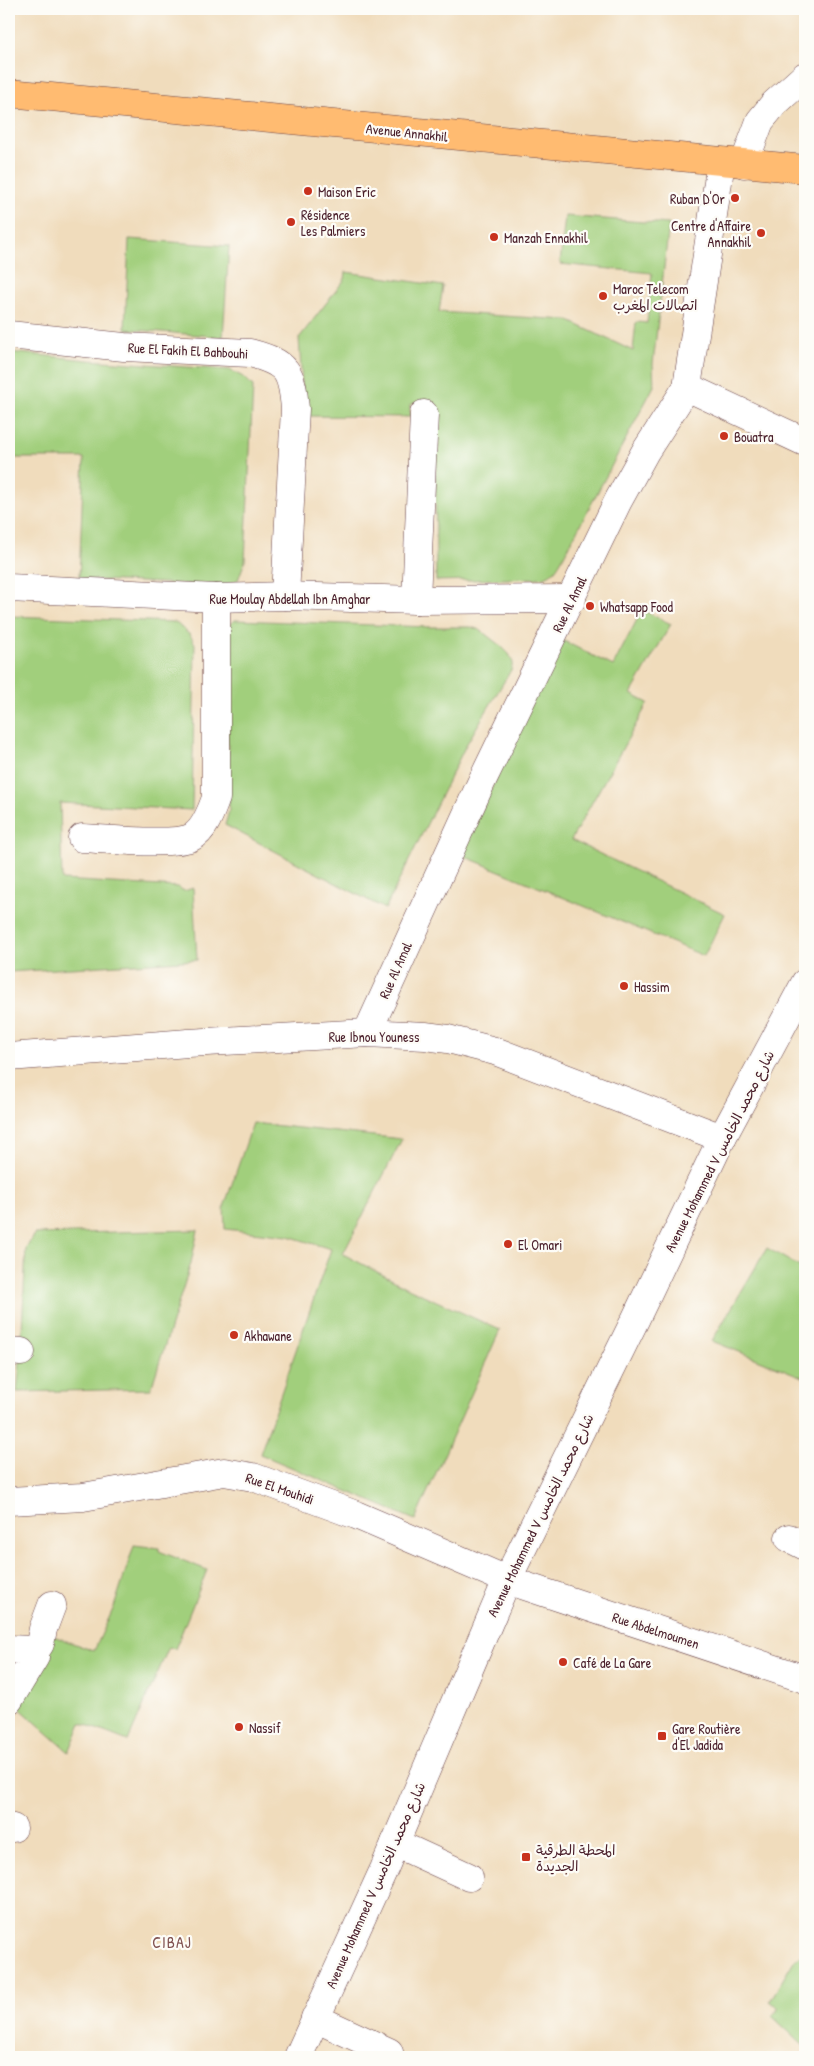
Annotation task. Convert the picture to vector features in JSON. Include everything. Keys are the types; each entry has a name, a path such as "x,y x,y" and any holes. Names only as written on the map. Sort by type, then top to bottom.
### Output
{"main road":[{"name":"Avenue Annakhil","path":"9,93 805,169"}],"street":[{"name":"Rue Al Amal","path":"366,1033 481,783 618,501 645,452 687,387 733,163 760,120 774,104 805,76"},
{"name":"Rue El Fakih El Bahbouhi","path":"9,335 124,347 250,353 269,358 280,364 289,373 293,383 295,409 284,596"},
{"path":"687,387 805,442"},
{"path":"416,600 424,414"},
{"name":"Rue Moulay Abdellah Ibn Amghar","path":"9,588 216,598 284,596 416,600 572,599"},
{"path":"82,838 152,841 178,840 192,837 205,824 216,798 216,598"},
{"name":"Avenue Mohammed V شارع محمد الخامس","path":"298,2057 395,1843 507,1580 636,1320 722,1138 805,983"},
{"name":"Rue Ibnou Youness","path":"9,1057 188,1043 366,1033 448,1039 495,1051 722,1138"},
{"name":"Rue El Mouhidi","path":"9,1501 83,1497 224,1472 253,1477 356,1514 507,1580"},
{"name":"Rue Abdelmoumen","path":"507,1580 805,1679"},
{"path":"23,1650 40,1644 43,1629 52,1605"},
{"path":"9,1700 35,1657 23,1650"},
{"path":"395,1843 468,1877"},
{"path":"316,2018 389,2052"}],"green space":[{"path":"565,216 669,224 653,364 654,386 561,561 552,573 538,578 436,581 435,404 410,404 410,417 304,416 299,338 345,279 346,272 443,286 439,312 567,320 633,351 636,322 647,323 652,273 560,264"},
{"path":"129,239 229,246 223,337 125,329"},
{"path":"9,352 88,360 230,370 245,378 253,386 245,561 238,580 225,586 79,579 84,458 9,458"},
{"path":"642,610 671,624 631,694 648,703 571,840 725,914 704,956 461,855 560,639 613,666"},
{"path":"9,616 175,622 190,635 195,644 192,810 60,803 62,880 178,887 184,891 193,888 197,960 9,972"},
{"path":"235,620 471,627 480,630 509,654 513,662 511,670 466,745 385,909 225,825 229,811 226,636 231,624"},
{"path":"253,1123 402,1139 343,1254 408,1288 500,1330 415,1520 260,1454 331,1249 288,1236 225,1229 224,1207"},
{"path":"198,1230 191,1263 151,1389 17,1392 26,1248 35,1234"},
{"path":"767,1248 805,1270 805,1378 712,1341"},
{"path":"134,1545 159,1548 159,1551 207,1570 175,1649 169,1647 128,1741 81,1723 69,1752 16,1705 14,1718 9,1715 9,1681 48,1634 94,1651 114,1607"},
{"path":"800,1955 805,1959 805,2047 772,2016 779,2008 770,2001 795,1959"}],"place":[{"name":"Maison Eric","path":"308,191"},
{"name":"Ruban D'Or","path":"735,198"},
{"name":"Résidence Les Palmiers","path":"291,222"},
{"name":"Centre d'Affaire Annakhil","path":"761,233"},
{"name":"Manzah Ennakhil","path":"494,237"},
{"name":"Maroc Telecom اتصالات المغرب","path":"603,296"},
{"name":"Bouatra","path":"724,436"},
{"name":"Whatsapp Food","path":"590,606"},
{"name":"Hassim","path":"624,986"},
{"name":"El Omari","path":"508,1244"},
{"name":"Akhawane","path":"234,1335"},
{"name":"Café de La Gare","path":"563,1662"},
{"name":"Nassif","path":"239,1727"},
{"name":"Gare Routière d'El Jadida","path":"662,1736"},
{"name":"المحطة الطرقية الجديدة","path":"526,1857"}],"district":[{"name":"CIBAJ","path":"172,1942"}]}
